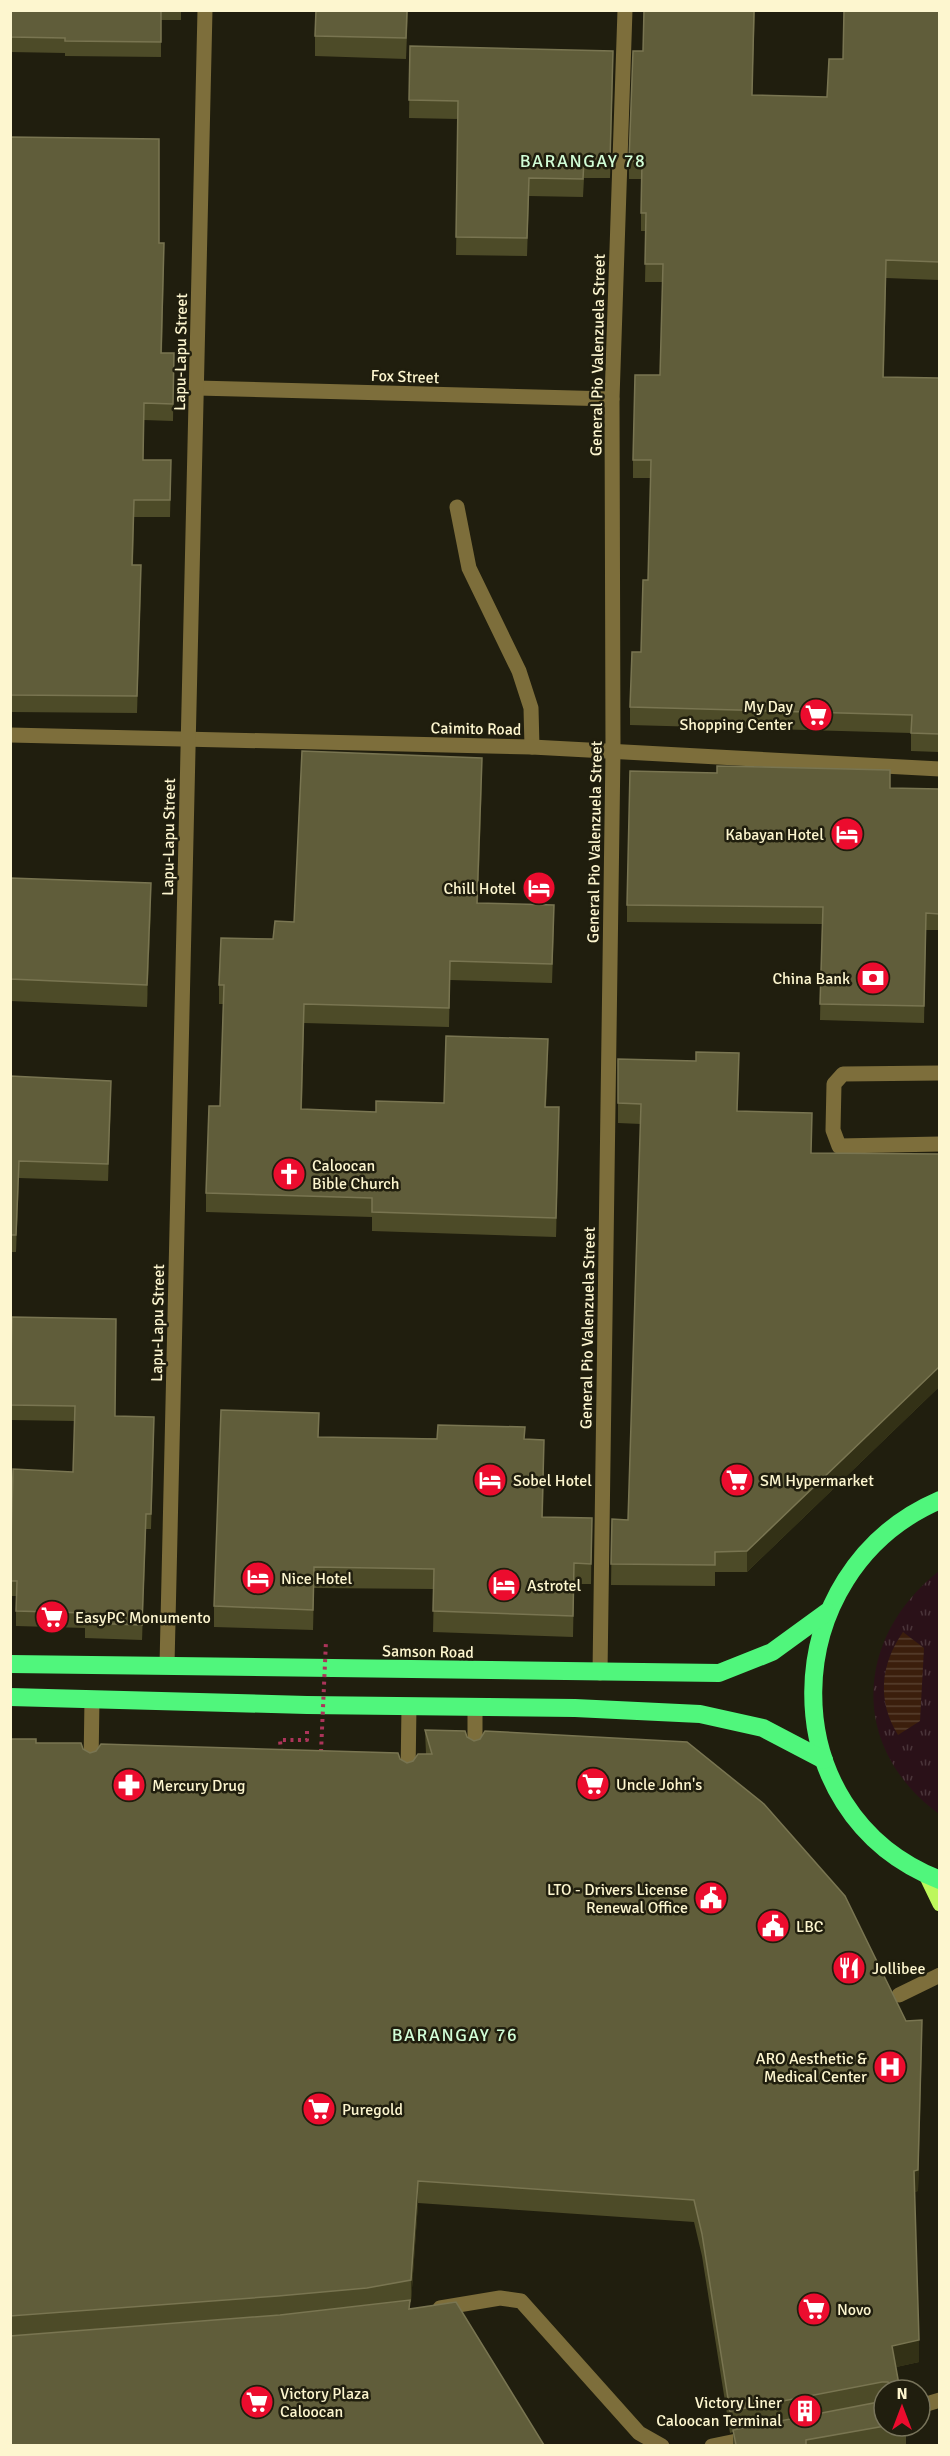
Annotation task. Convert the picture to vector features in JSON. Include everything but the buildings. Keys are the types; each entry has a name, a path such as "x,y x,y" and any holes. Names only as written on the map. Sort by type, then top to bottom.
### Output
{"highway":[{"path":"933,1877 893,1854 864,1827 841,1795 824,1760 817,1737 812,1692 818,1638 827,1612 845,1578 876,1541 898,1522 939,1500"},
{"name":"Samson Road","path":"10,1664 719,1673 772,1653 827,1612"},
{"path":"10,1697 575,1708 700,1714 763,1728 824,1760"}],"main road":[{"path":"933,1877 939,1904"}],"street":[{"name":"Lapu-Lapu Street","path":"167,1665 205,10"},
{"name":"General Pio Valenzuela Street","path":"600,1673 613,751 612,399 625,10"},
{"name":"Fox Street","path":"197,388 612,399"},
{"path":"457,507 469,568 519,670 531,708 532,747"},
{"name":"Caimito Road","path":"10,735 532,747 939,769"},
{"path":"939,1073 843,1074 834,1084 832,1130 839,1146 939,1144"},
{"path":"91,1765 92,1699"},
{"path":"408,1775 409,1706"},
{"path":"475,1707 475,1752"},
{"path":"899,1995 939,1975"},
{"path":"429,2310 500,2298 521,2301 639,2433 662,2445"},
{"path":"712,2445 769,2435"}],"path":[{"path":"311,1752 321,1752 326,1641"},
{"path":"290,1752 280,1752 280,1740 307,1740"}],"green space":[{"path":"939,1571 939,1814 910,1787 889,1758 877,1726 873,1693 878,1660 890,1628 911,1598"}],"shaded area":[{"path":"903,1632 924,1648 920,1721 898,1735 887,1709 884,1683 890,1657"}],"place":[{"name":"My Day Shopping Center","path":"816,715"},
{"name":"Kabayan Hotel","path":"847,834"},
{"name":"Chill Hotel","path":"539,888"},
{"name":"China Bank","path":"873,978"},
{"name":"Caloocan Bible Church","path":"289,1174"},
{"name":"Sobel Hotel","path":"490,1480"},
{"name":"SM Hypermarket","path":"737,1480"},
{"name":"Nice Hotel","path":"258,1578"},
{"name":"Astrotel","path":"504,1585"},
{"name":"EasyPC Monumento","path":"52,1617"},
{"name":"Uncle John's","path":"593,1784"},
{"name":"Mercury Drug","path":"129,1785"},
{"name":"LTO - Drivers License Renewal Office","path":"711,1898"},
{"name":"LBC","path":"773,1926"},
{"name":"Jollibee","path":"849,1968"},
{"name":"ARO Aesthetic & Medical Center","path":"890,2067"},
{"name":"Puregold","path":"319,2109"},
{"name":"Novo","path":"814,2309"},
{"name":"Victory Plaza Caloocan","path":"257,2402"},
{"name":"Victory Liner Caloocan Terminal","path":"805,2411"}],"district":[{"name":"BARANGAY 78","path":"583,161"},
{"name":"BARANGAY 76","path":"455,2035"}]}
